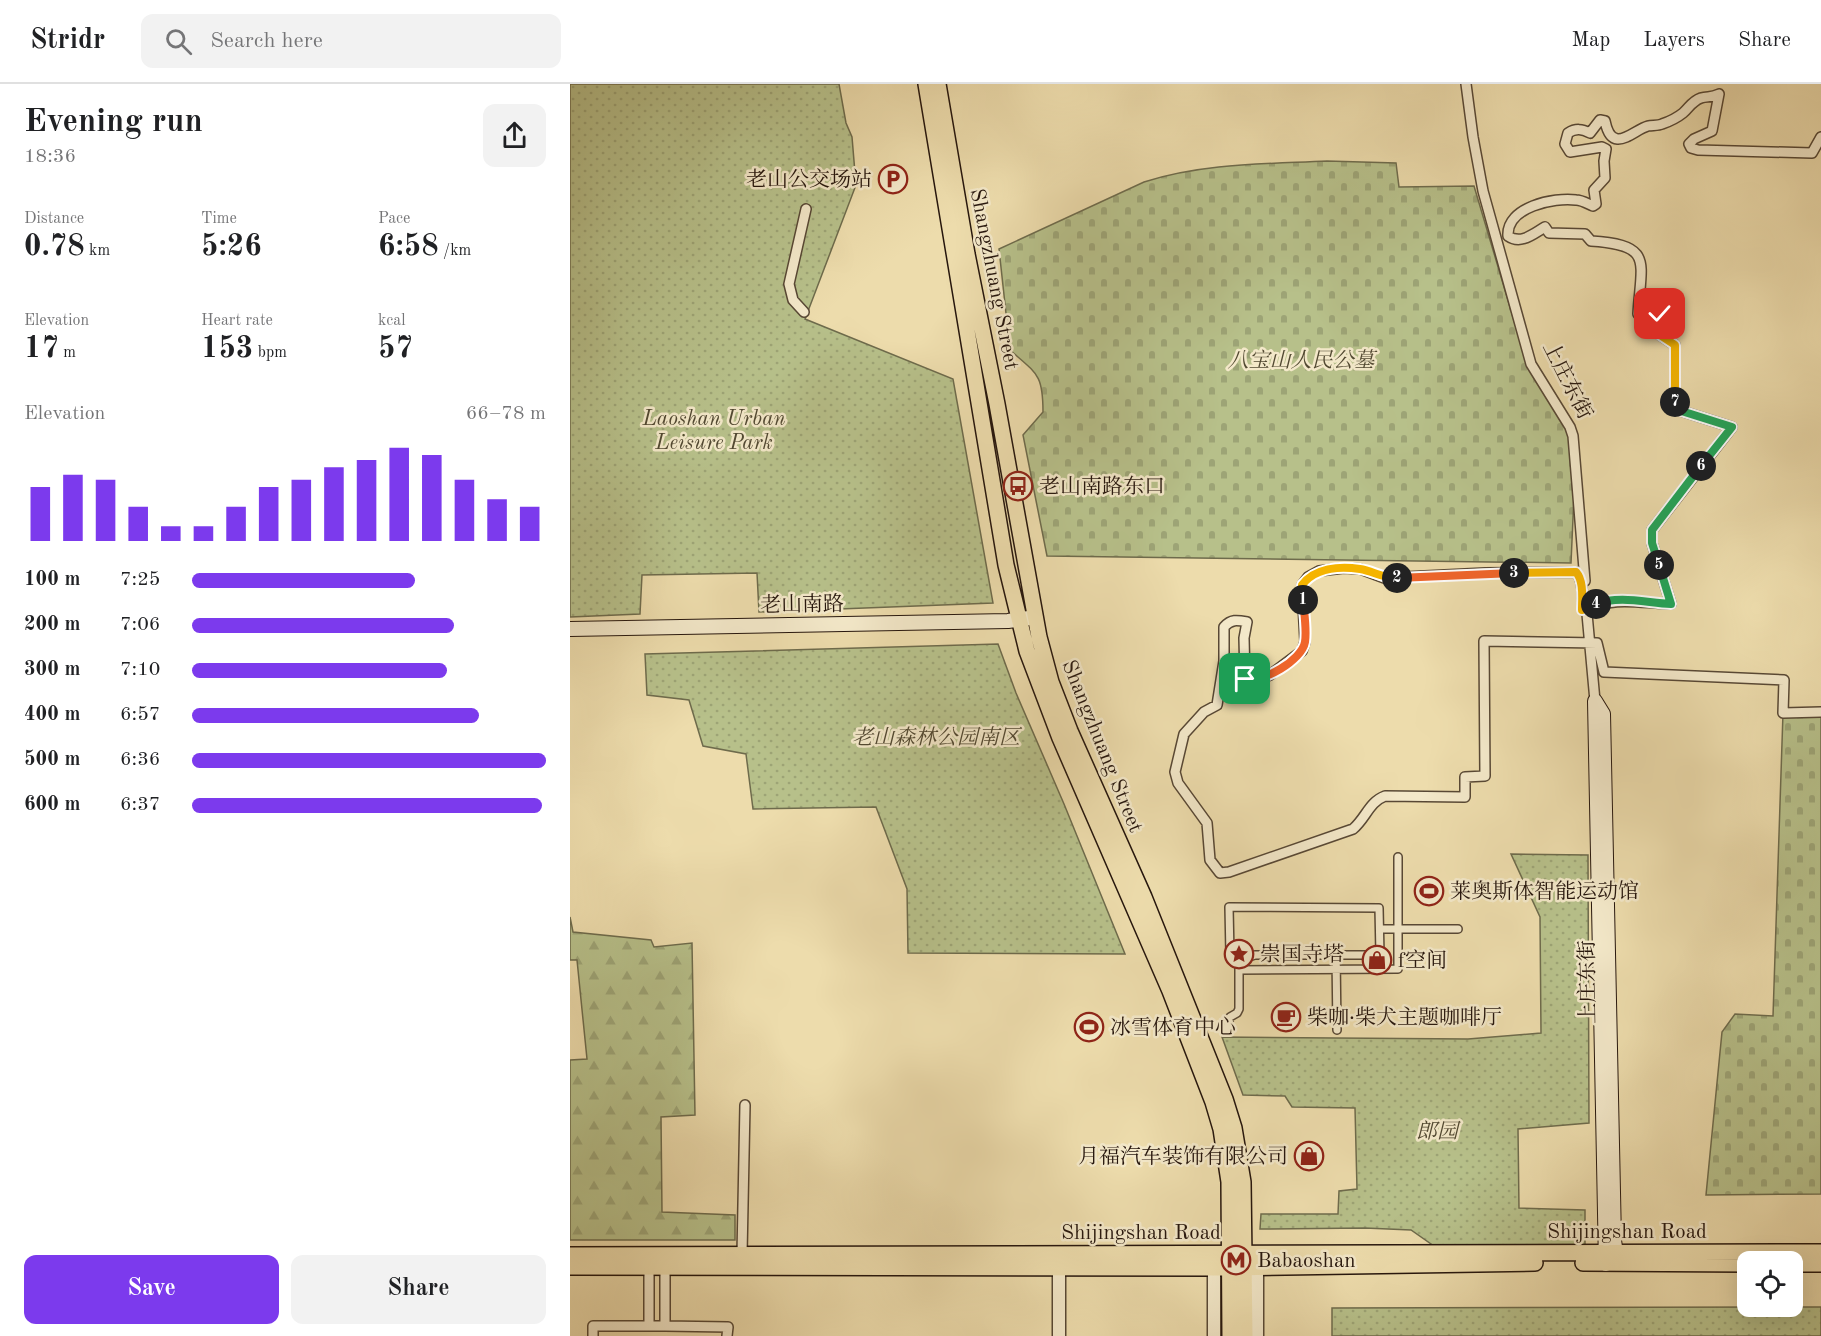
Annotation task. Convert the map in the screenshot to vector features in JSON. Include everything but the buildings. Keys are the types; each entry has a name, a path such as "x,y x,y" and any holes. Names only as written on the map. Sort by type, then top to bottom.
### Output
{"main road":[{"name":"Shangzhuang Street","path":"926,84 1006,565 1018,621 1060,738 1170,991 1213,1102 1221,1129 1237,1263"},
{"name":"Shangzhuang Street","path":"938,84 1034,617 1051,682 1066,722 1144,897 1225,1099 1240,1157 1244,1198 1237,1263"},
{"name":"老山南路","path":"570,629 1018,621 1034,617"},
{"name":"上庄东街","path":"1595,701 1603,714 1614,1240 1611,1259"},
{"name":"Shijingshan Road","path":"570,1267 1059,1266 1611,1259 1821,1252"},
{"name":"Shijingshan Road","path":"570,1254 742,1254 1237,1263"},
{"name":"Shijingshan Road","path":"1611,1259 1737,1264"},
{"path":"1230,1336 1237,1263"},
{"path":"1237,1263 1245,1336"},
{"path":"1803,1264 1821,1264"}],"street":[{"name":"上庄东街","path":"1466,84 1483,191 1531,364 1570,427 1573,436 1595,701"},
{"path":"1821,137 1812,153 1691,148 1689,144 1694,139 1712,131 1719,94 1710,98 1701,98 1688,106 1684,112 1661,125 1648,126 1622,140 1614,137 1606,128 1605,121 1600,120 1590,133 1583,129 1568,133 1565,144 1570,152 1602,147 1606,149 1605,178 1594,190 1596,204 1593,206 1577,200 1526,208 1517,214 1508,231 1508,236 1519,240 1529,238 1545,227 1549,233 1585,234 1591,241 1619,243 1635,251 1641,259 1638,314 1660,314 1660,335 1675,345 1675,409 1732,427 1652,530 1652,543 1671,604 1651,601 1610,601 1582,610 1581,580 1580,574 1576,572 1485,573 1384,578 1360,569 1319,571 1308,577 1302,585 1305,642 1302,651 1270,675 1259,680 1245,679 1244,638 1247,622 1236,620 1224,627 1224,661 1217,705 1204,712 1184,734 1175,772 1178,783 1207,823 1210,860 1220,873 1229,872 1353,830 1363,821 1376,800 1386,796 1465,797 1465,777 1485,776 1484,641 1597,643 1604,672 1784,680 1783,713 1821,712"},
{"path":"804,312 793,300 789,284 806,209"},
{"path":"1227,1029 1230,1017 1238,1013 1239,967 1248,957 1380,956 1379,908 1229,907 1230,956 1239,967 1398,969 1398,857"},
{"path":"1380,929 1458,929"},
{"path":"1336,956 1337,1030"},
{"path":"742,1254 745,1105"},
{"path":"1214,1336 1237,1263"},
{"path":"1237,1263 1257,1336"},
{"path":"1059,1266 1059,1336"},
{"path":"649,1267 649,1326"},
{"path":"665,1267 665,1326"},
{"path":"593,1336 593,1326 665,1326 728,1327 727,1336"}],"green space":[{"name":"Laoshan Urban Leisure Park","path":"570,84 839,84 846,123 852,137 856,185 805,319 953,379 993,603 759,612 757,573 642,575 640,614 570,617"},
{"name":"八宝山人民公墓","path":"1327,161 1396,163 1399,187 1474,186 1526,361 1568,430 1574,496 1571,563 1047,556 1023,435 1043,412 1042,390 1037,376 1010,350 999,249 1144,182 1166,176 1211,168"},
{"name":"老山森林公园南区","path":"998,644 1016,693 1125,954 908,953 907,889 876,807 753,809 746,754 703,746 689,700 647,695 645,654"},
{"path":"1821,712 1821,1194 1706,1195 1722,1032 1735,1014 1773,1016 1783,713"},
{"name":"郎园","path":"1511,854 1588,855 1589,1123 1518,1129 1519,1208 1585,1210 1585,1248 1434,1246 1411,1230 1260,1229 1261,1214 1338,1214 1339,1191 1357,1189 1355,1108 1292,1107 1285,1096 1243,1095 1222,1037 1468,1039 1541,1033 1540,917"},
{"path":"570,917 573,932 651,940 654,947 692,943 695,1115 661,1117 662,1212 735,1215 735,1240 570,1240 570,1060 587,1059 577,960 570,960"},
{"path":"1737,1307 1737,1317 1803,1317 1803,1307 1821,1307 1821,1336 1332,1336 1332,1308"}],"place":[{"name":"老山公交场站","path":"893,179"},
{"name":"老山南路东口","path":"1018,486"},
{"name":"莱奥斯体智能运动馆","path":"1429,891"},
{"name":"崇国寺塔","path":"1239,954"},
{"name":"f空间","path":"1377,960"},
{"name":"柴咖·柴犬主题咖啡厅","path":"1286,1017"},
{"name":"冰雪体育中心","path":"1089,1027"},
{"name":"月福汽车装饰有限公司","path":"1309,1156"},
{"name":"Babaoshan","path":"1236,1260"}],"route":[{"path":"1245,679 1259,680 1270,675 1302,651 1305,642 1302,585 1308,577 1329,569 1360,569 1384,578 1485,573 1576,572 1580,574 1581,580 1582,610 1610,601 1651,601 1671,604 1652,543 1652,530 1732,427 1675,409 1675,345 1660,335 1660,314"}]}
